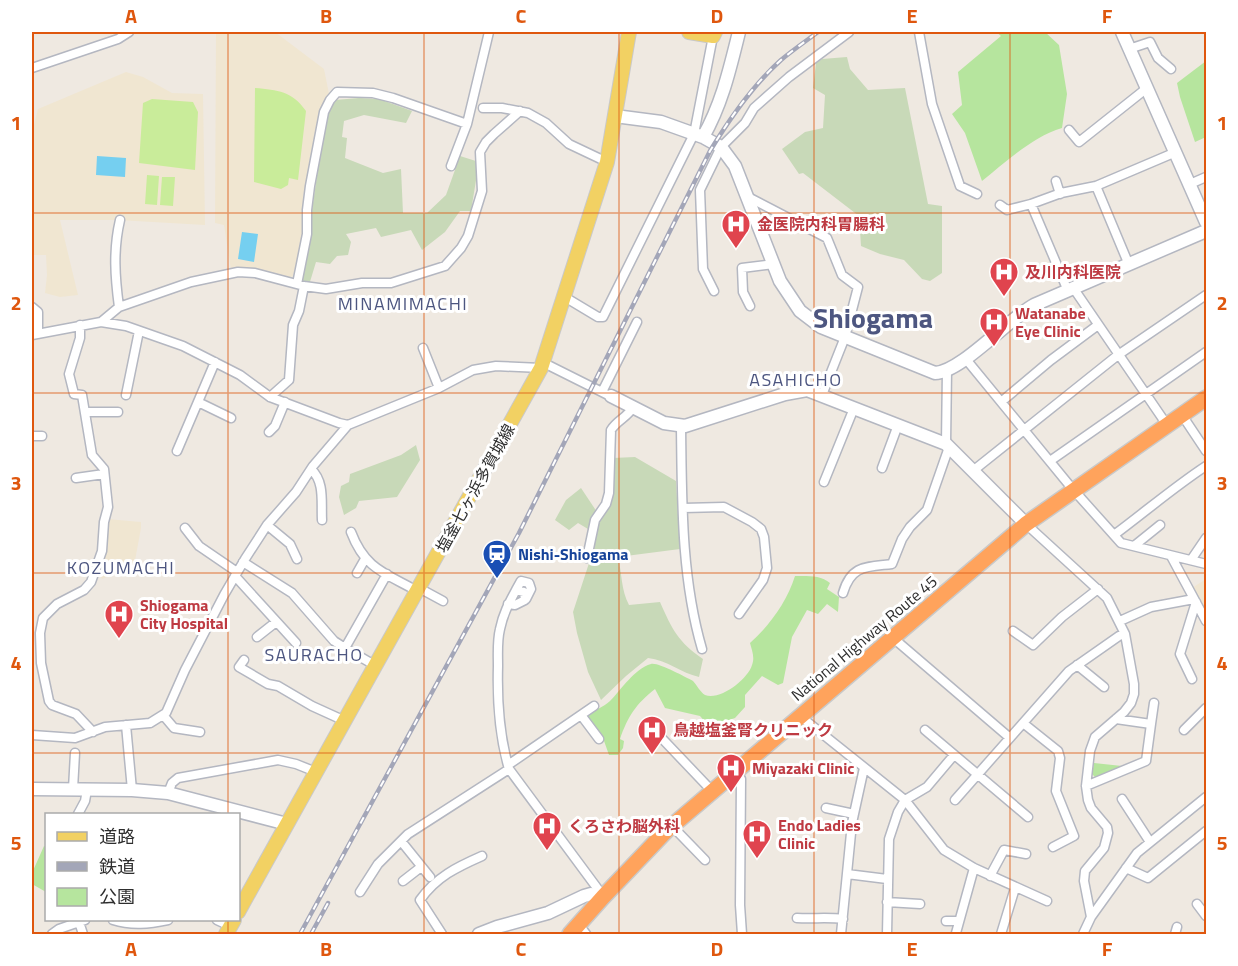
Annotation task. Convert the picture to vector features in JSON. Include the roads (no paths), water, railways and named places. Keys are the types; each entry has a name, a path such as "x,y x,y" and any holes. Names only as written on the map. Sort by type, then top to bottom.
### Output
{"highway":[{"name":"National Highway Route 45","path":"579,931 603,897 672,826 892,637 1026,524 1206,398"}],"main road":[{"name":"塩釜七ヶ浜多賀城線","path":"240,908 418,590 539,366 607,162 629,32"},
{"path":"689,32 714,34"}],"street":[{"path":"32,68 118,39 129,32"},
{"path":"451,166 467,124 489,32"},
{"path":"563,296 598,317 603,317 699,136 719,105 739,32"},
{"path":"714,291 703,269 700,190 721,147 744,123 754,108 789,76 849,32"},
{"path":"919,32 932,102 960,186 977,194"},
{"path":"1122,32 1206,222"},
{"path":"699,136 714,34"},
{"path":"1129,49 1150,42 1158,58 1171,69"},
{"path":"1069,130 1079,142 1147,88"},
{"path":"270,396 289,380 293,325 299,311 310,186 324,112 330,100 337,92 373,93 467,124"},
{"path":"483,108 520,111 546,123 568,144 607,162"},
{"path":"101,322 119,307 191,282 238,272 255,273 327,289 362,283 391,283 445,266 461,249 468,236 482,190 480,152 486,142 520,111"},
{"path":"615,116 661,122 721,147 735,166 780,281 800,311 821,327 930,372 939,373 947,370 1034,305 1206,231"},
{"path":"1000,205 1007,210 1096,186 1176,152"},
{"path":"1190,184 1206,177"},
{"path":"1056,180 1060,194"},
{"path":"1096,186 1129,265"},
{"path":"748,198 827,238 842,275 858,286 845,337 822,396"},
{"path":"1031,204 1071,290 1167,425"},
{"path":"119,307 115,246 120,220"},
{"path":"750,306 743,292 742,268 774,264"},
{"path":"974,470 1118,355 1206,295"},
{"path":"32,307 38,312 35,334 101,322 126,326 183,346 240,375 270,396 348,425"},
{"path":"607,394 637,322"},
{"path":"80,325 80,338 70,378 74,394 82,395 92,455 104,469 108,507 104,522 102,552 91,582 84,591 51,609 43,618 40,633 41,663 49,701 52,705 76,714 93,732"},
{"path":"1001,402 1051,360 1098,325"},
{"path":"126,395 139,331"},
{"path":"423,348 439,388"},
{"path":"1050,461 1206,352"},
{"path":"965,358 1024,432 1121,543 1206,564"},
{"path":"177,451 215,362"},
{"path":"32,735 75,738 105,727 150,723 166,713 185,670 243,562 267,525 348,425 439,388 473,369 496,366 539,366 607,394 664,423 681,426 801,390 854,408 947,446 974,470 1026,524 1107,598 1120,621 1125,634 1134,694 1131,703 1095,737 1091,745 1086,786 1091,808 1104,822 1108,833 1104,848 1085,871 1084,881 1091,917"},
{"path":"843,593 847,580 859,569 892,564 902,539 927,510 947,446 947,370"},
{"path":"198,402 231,418"},
{"path":"269,432 275,426 285,402"},
{"path":"587,558 595,520 606,504 609,493 611,430 615,423 633,407"},
{"path":"824,482 854,408"},
{"path":"86,412 118,412"},
{"path":"1182,415 1206,452"},
{"path":"882,468 898,425"},
{"path":"681,426 683,508 693,620 702,649"},
{"path":"32,436 42,436"},
{"path":"1114,535 1176,485 1206,466"},
{"path":"311,469 316,473 322,494 322,520"},
{"path":"76,478 104,474"},
{"path":"683,508 724,507 761,529 767,568 763,580 739,614"},
{"path":"267,525 290,544 297,559"},
{"path":"1134,546 1160,525"},
{"path":"185,528 199,546 236,574 296,643"},
{"path":"351,532 360,554 365,559 387,574 443,601"},
{"path":"1191,560 1206,538"},
{"path":"1171,556 1206,621"},
{"path":"357,573 365,559"},
{"path":"243,562 292,593 334,641 376,666"},
{"path":"345,648 387,574"},
{"path":"508,604 515,605 525,600 525,592 516,590 508,604 499,630 498,688 501,734 509,767 603,897"},
{"path":"1013,631 1030,648 1077,604 1098,590"},
{"path":"1120,621 1151,607 1195,600"},
{"path":"1192,680 1180,654 1195,600"},
{"path":"257,637 276,622"},
{"path":"955,800 1077,664 1125,634"},
{"path":"892,637 1010,738"},
{"path":"244,660 239,667 268,684 278,686 312,706 345,721"},
{"path":"1077,664 1104,687"},
{"path":"1086,786 1146,760 1154,703"},
{"path":"360,892 378,864 408,834 509,767 594,706"},
{"path":"1184,730 1206,708"},
{"path":"163,715 174,728 200,732"},
{"path":"581,715 599,739"},
{"path":"800,716 905,800 944,850 990,876 1047,901"},
{"path":"1116,719 1151,724"},
{"path":"1023,723 1058,751 1060,758 1056,791 1074,836 1053,847"},
{"path":"126,725 132,790"},
{"path":"653,729 712,791"},
{"path":"925,730 1028,817"},
{"path":"73,789 75,753"},
{"path":"886,934 889,839 898,812 905,800 927,787 954,755"},
{"path":"168,793 172,783 178,778 278,760 316,772"},
{"path":"841,934 854,814 864,768"},
{"path":"736,771 741,779 740,905 742,934"},
{"path":"32,789 132,790 168,793 287,824"},
{"path":"79,813 86,801 87,790"},
{"path":"1122,799 1150,842"},
{"path":"1083,934 1091,917 1137,853 1205,802"},
{"path":"826,808 854,814"},
{"path":"672,826 705,860"},
{"path":"1126,868 1148,878 1206,831"},
{"path":"401,841 430,877"},
{"path":"990,876 1004,850 1026,854"},
{"path":"442,934 420,900 442,876 482,856"},
{"path":"403,881 421,867"},
{"path":"956,933 974,868"},
{"path":"847,874 887,879"},
{"path":"1001,934 1015,888"},
{"path":"479,934 548,913 591,894 603,897"},
{"path":"887,902 920,904"},
{"path":"1197,904 1206,916"},
{"path":"798,918 843,919"},
{"path":"52,934 76,921 83,934"},
{"path":"118,921 150,924 164,921"},
{"path":"946,921 959,921"}],"water":[{"path":"97,156 126,158 125,177 96,175"},
{"path":"242,232 258,234 254,262 238,259"}],"railway":[{"path":"300,934 519,533 710,151 760,81 781,60 818,32"},
{"path":"311,934 328,903"}],"place":[{"name":"金医院内科胃腸科","path":"736,250"},
{"name":"及川内科医院","path":"1004,298"},
{"name":"Watanabe Eye Clinic","path":"994,348"},
{"name":"Nishi-Shiogama","path":"497,580"},
{"name":"Shiogama City Hospital","path":"119,640"},
{"name":"鳥越塩釜腎クリニック","path":"652,756"},
{"name":"Miyazaki Clinic","path":"731,794"},
{"name":"くろさわ脳外科","path":"547,852"},
{"name":"Endo Ladies Clinic","path":"757,860"}],"district":[{"name":"MINAMIMACHI","path":"403,303"},
{"name":"Shiogama","path":"873,317"},
{"name":"ASAHICHO","path":"796,379"},
{"name":"KOZUMACHI","path":"121,567"},
{"name":"SAURACHO","path":"314,654"}]}
